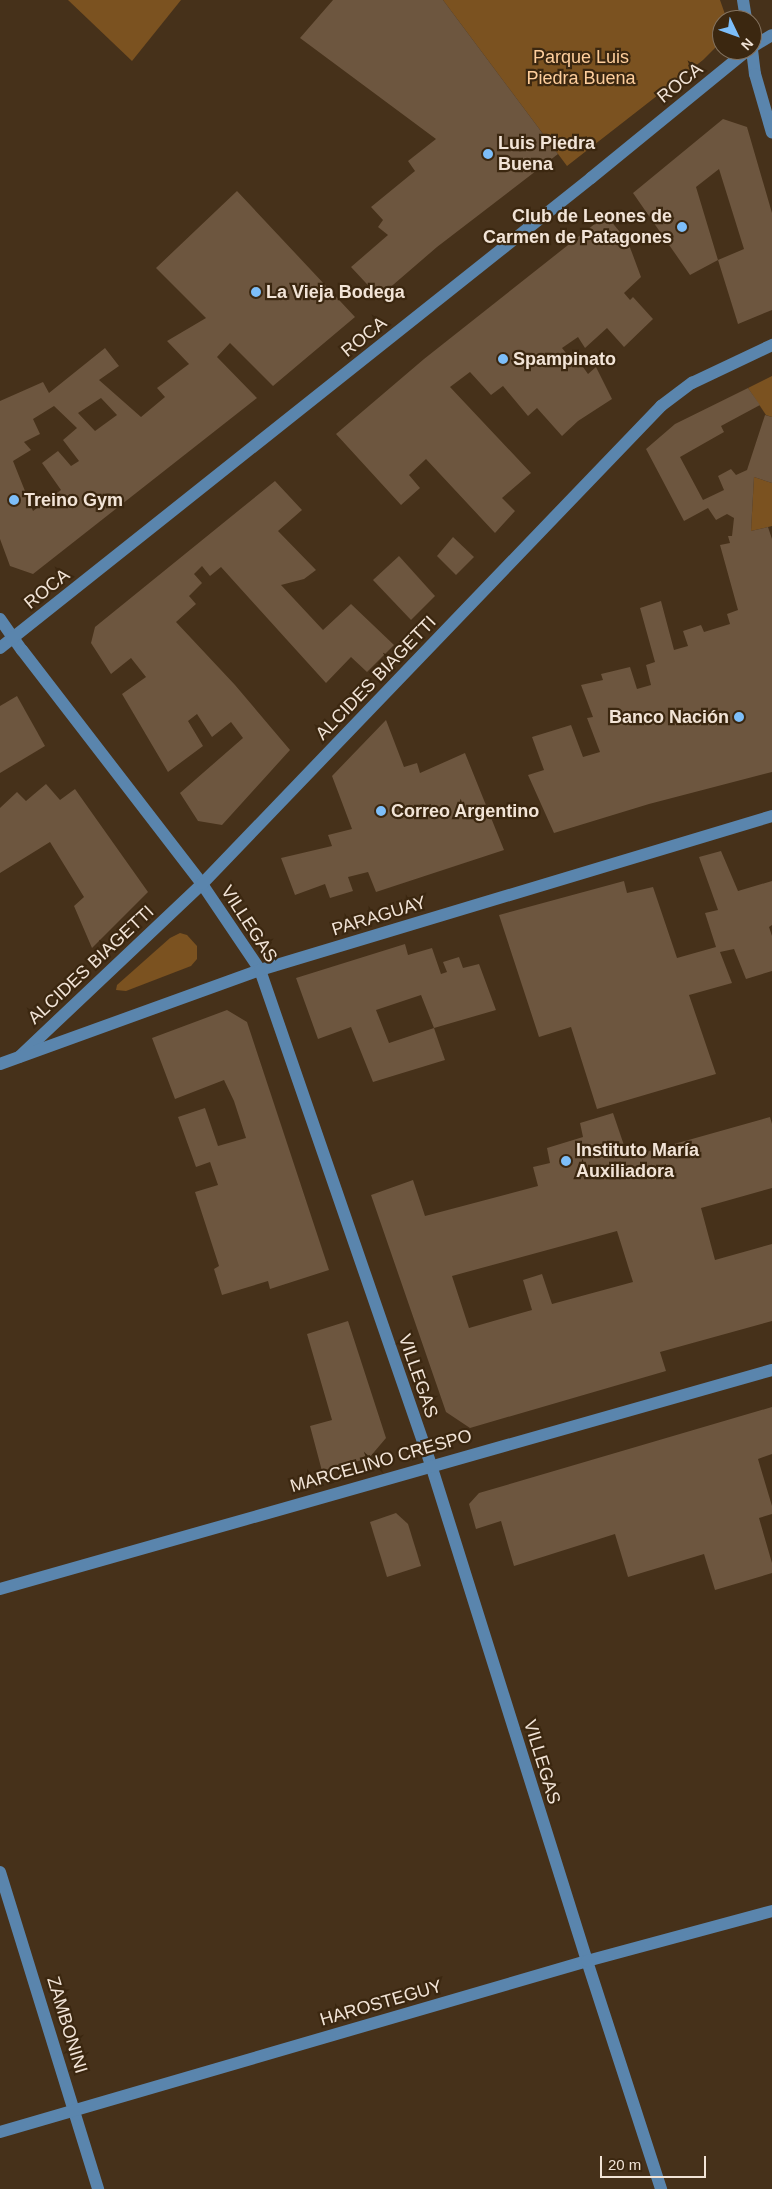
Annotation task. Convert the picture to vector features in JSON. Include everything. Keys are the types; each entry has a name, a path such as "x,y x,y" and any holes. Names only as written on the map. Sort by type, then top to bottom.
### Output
{"street":[{"name":"ROCA","path":"0,648 737,60"},
{"path":"753,60 772,133"},
{"name":"ALCIDES BIAGETTI","path":"19,1056 202,884 661,406 692,383 772,345"},
{"name":"VILLEGAS","path":"0,619 202,884 260,970 431,1465 661,2189"},
{"name":"PARAGUAY","path":"0,1064 260,970 772,816"},
{"name":"MARCELINO CRESPO","path":"0,1589 431,1465 772,1370"},
{"name":"ZAMBONINI","path":"0,1872 98,2189"},
{"name":"HAROSTEGUY","path":"0,2132 587,1961 772,1911"}],"green space":[{"path":"68,0 181,0 132,61"},
{"name":"Parque Luis Piedra Buena","path":"443,0 720,0 724,10 712,10 712,51 567,166"},
{"path":"772,376 772,417 766,415 748,388"},
{"path":"754,477 772,483 772,526 751,531"},
{"path":"180,933 187,935 197,946 197,959 191,966 126,991 116,990 117,985 170,938"}],"building":[{"path":"333,0 443,0 558,154 437,247 379,297 351,267 388,235 378,227 383,220 371,207 415,171 408,161 436,139 300,38"},
{"path":"723,119 747,127 772,213 772,310 738,324 718,260 690,275 633,193","holes":["719,169 744,249 718,260 696,187"]},
{"path":"237,191 355,317 273,386 230,343 217,357 257,398 33,574 10,566 0,539 0,401 43,382 49,393 105,348 119,366 99,380 141,417 165,397 157,388 189,364 167,341 206,318 156,268","holes":["101,398 117,415 95,431 78,413","54,406 77,428 63,440 79,461 71,466 58,451 42,463 61,490 33,511 13,461 31,450 24,442 40,434 33,419"]},
{"path":"606,215 628,242 641,277 624,293 630,300 633,297 653,319 624,347 607,328 585,348 578,337 562,348 574,363 578,360 588,374 596,367 612,399 578,421 562,436 537,408 528,416 503,386 491,395 470,372 450,387 531,473 502,498 515,511 495,533 426,459 409,475 420,488 401,505 336,434 424,359"},
{"path":"748,388 760,405 721,426 724,432 680,457 703,500 724,490 718,476 731,469 736,475 747,470 765,415 772,417 772,483 754,477 751,531 768,527 772,539 772,772 649,804 554,833 528,775 544,770 532,737 571,725 583,757 600,752 587,718 593,717 581,685 603,680 601,674 630,667 637,689 651,685 646,665 655,662 640,608 661,601 674,650 688,646 683,631 701,625 704,632 730,624 727,614 738,610 720,545 730,543 728,536 732,536 734,518 727,514 716,520 708,508 684,521 646,449 675,424"},
{"path":"275,481 302,510 278,531 316,570 304,579 281,585 323,630 351,604 394,645 367,672 351,657 326,683 221,567 210,576 202,566 194,574 202,583 189,596 196,604 176,622 235,685 290,750 222,825 198,821 180,793 243,738 231,722 212,737 197,714 188,721 203,746 168,772 122,694 146,677 131,658 111,674 91,643 95,627"},
{"path":"453,537 474,557 456,575 437,556"},
{"path":"399,556 435,596 411,620 373,580"},
{"path":"17,696 45,746 0,773 0,706"},
{"path":"386,720 404,767 417,763 420,773 465,753 504,850 376,892 368,872 348,877 353,891 330,898 325,884 295,895 281,858 332,846 328,835 352,829 332,776"},
{"path":"46,784 60,800 75,789 148,892 92,948 74,906 84,897 50,842 0,873 0,808 17,792 26,801"},
{"path":"721,851 738,891 772,881 772,925 769,927 772,936 772,971 746,979 734,949 720,952 732,983 689,995 716,1074 597,1109 571,1027 539,1037 499,915 624,881 627,893 653,887 677,958 716,947 705,913 718,910 699,857"},
{"path":"405,944 408,955 432,948 441,974 447,972 443,962 459,957 463,968 479,964 496,1010 434,1028 445,1060 373,1082 351,1027 318,1039 296,978","holes":["421,995 434,1028 389,1043 376,1010"]},
{"path":"227,1010 247,1022 329,1270 270,1289 268,1281 222,1295 214,1269 219,1266 195,1192 218,1185 210,1162 196,1167 178,1117 205,1108 218,1146 246,1138 234,1101 224,1080 175,1099 152,1038"},
{"name":"Instituto María Auxiliadora","path":"613,1113 628,1157 770,1117 772,1124 772,1188 701,1208 715,1260 772,1244 772,1321 660,1352 666,1371 470,1428 446,1412 371,1195 413,1180 425,1216 538,1186 533,1167 550,1163 547,1148 583,1137 580,1123","holes":["617,1231 633,1282 552,1304 542,1274 523,1280 532,1310 469,1328 452,1276"]},
{"path":"348,1321 386,1438 369,1458 322,1471 310,1426 332,1420 307,1334"},
{"path":"772,1407 772,1454 758,1459 772,1506 772,1514 759,1518 772,1563 772,1573 715,1590 704,1554 628,1577 615,1534 514,1566 501,1521 476,1529 469,1504 479,1493"},
{"path":"396,1513 408,1524 421,1566 387,1577 370,1522"}],"place":[{"name":"Luis Piedra Buena","path":"488,154"},
{"name":"Club de Leones de Carmen de Patagones","path":"682,227"},
{"name":"La Vieja Bodega","path":"256,292"},
{"name":"Spampinato","path":"503,359"},
{"name":"Treino Gym","path":"14,500"},
{"name":"Banco Nación","path":"739,717"},
{"name":"Correo Argentino","path":"381,811"},
{"name":"Instituto María Auxiliadora","path":"566,1161"}]}
